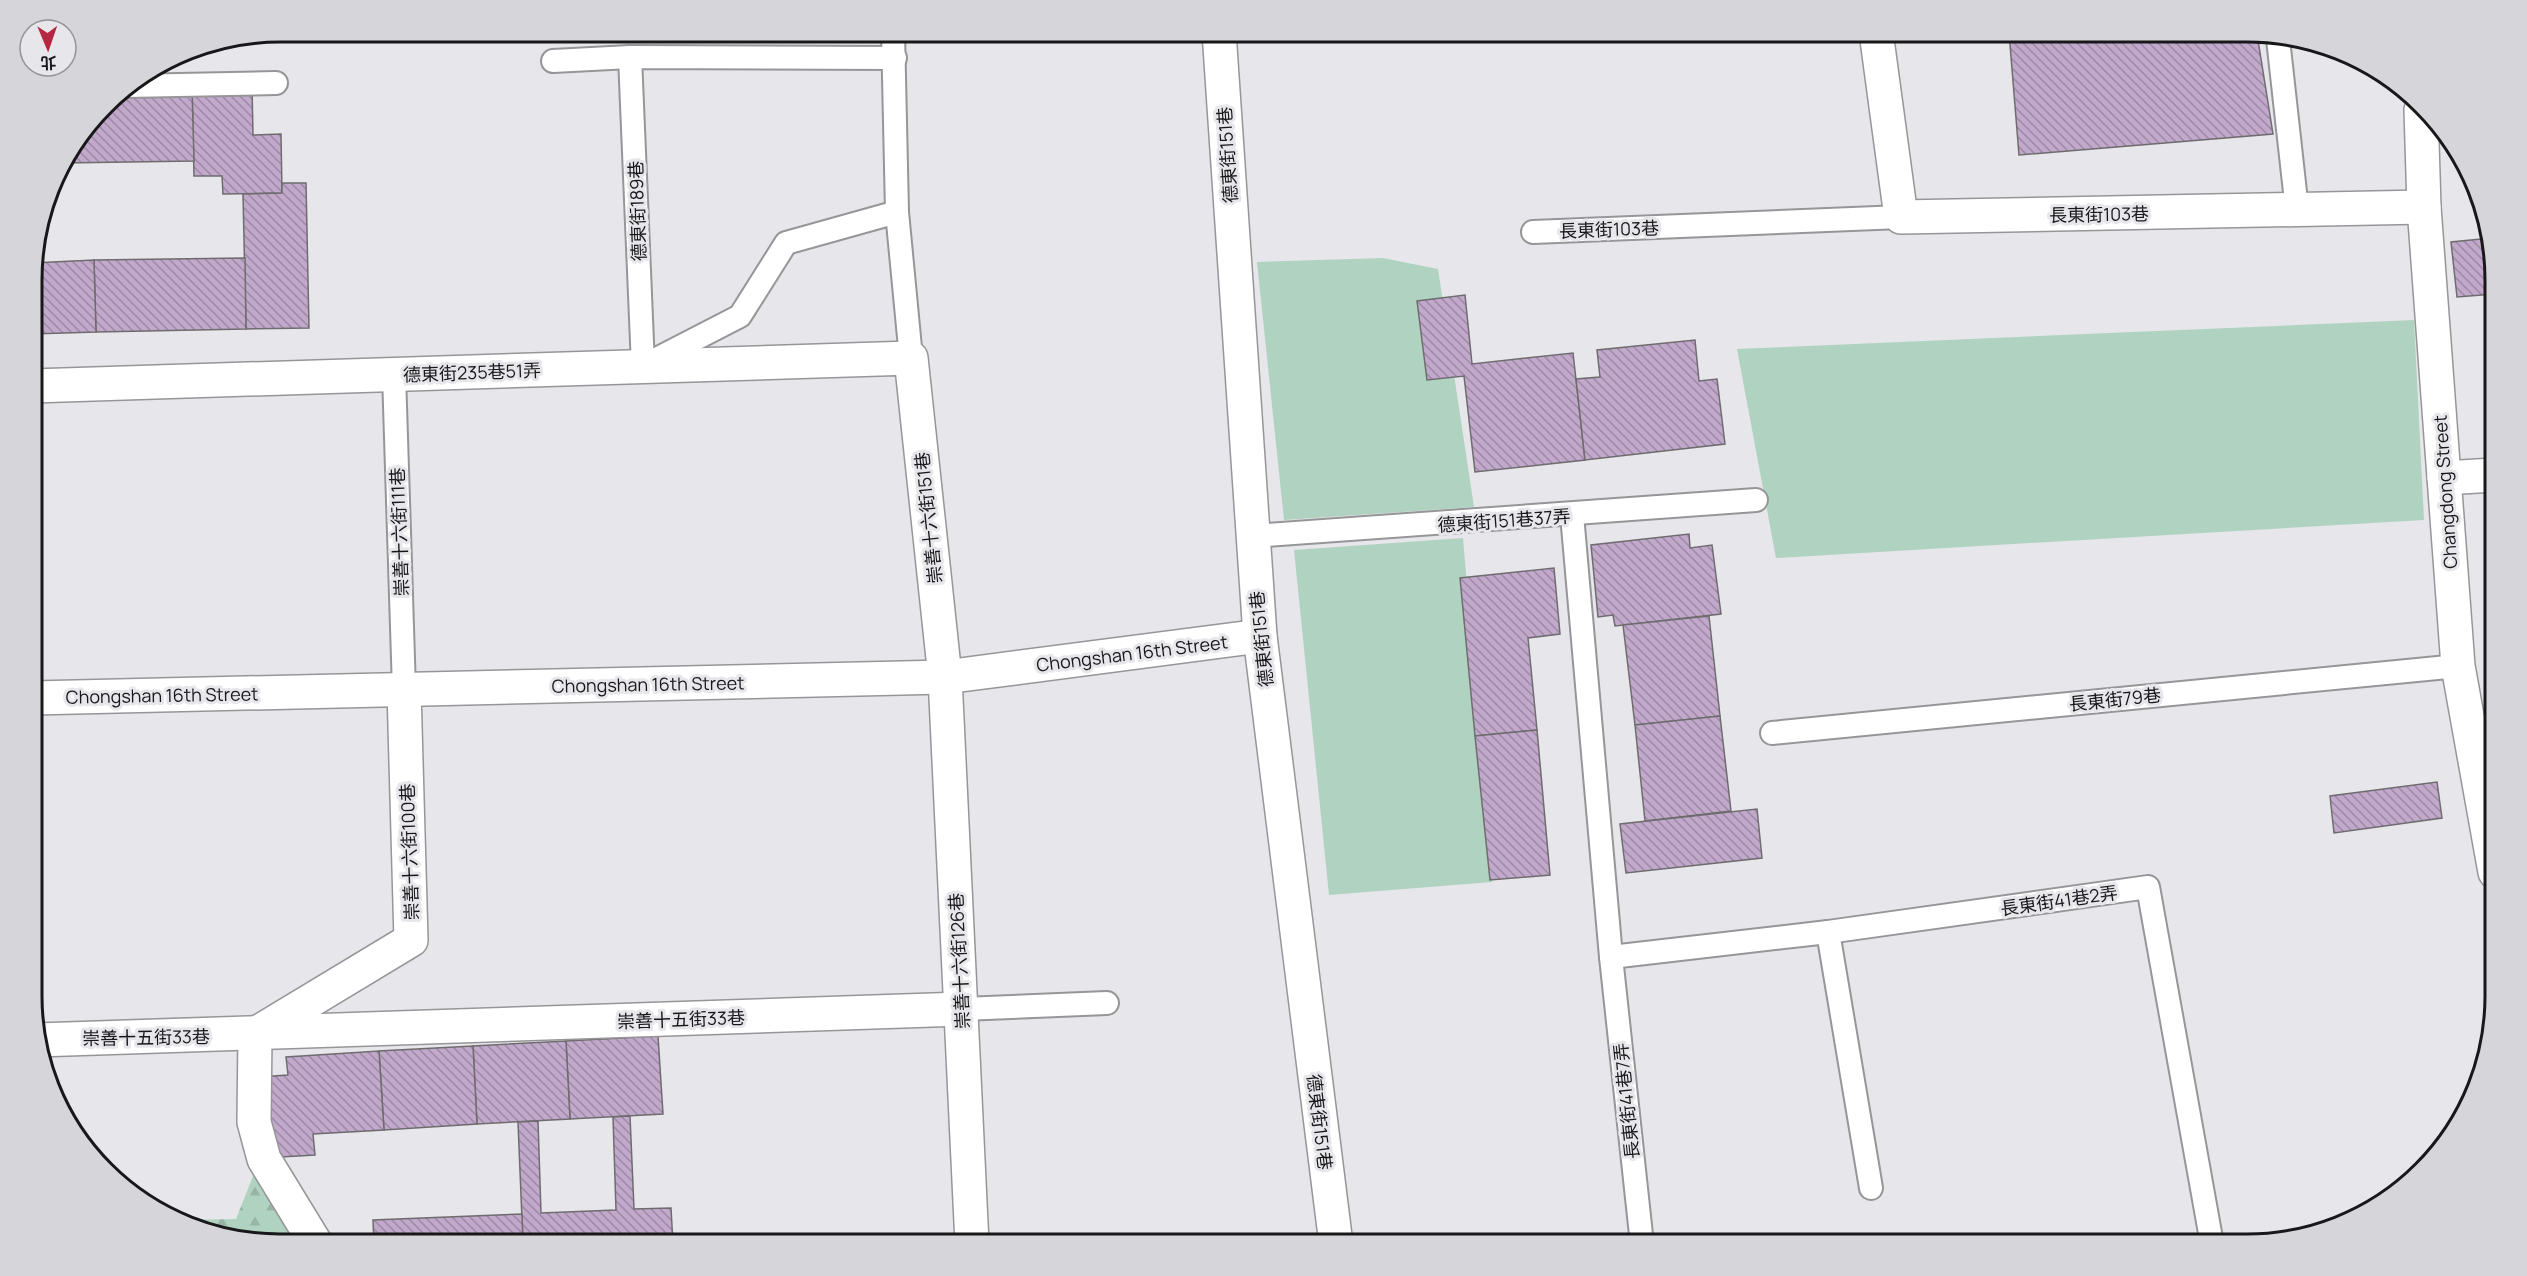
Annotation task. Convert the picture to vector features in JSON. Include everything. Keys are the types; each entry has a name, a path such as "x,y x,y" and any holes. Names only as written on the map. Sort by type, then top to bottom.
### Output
{"street":[{"name":"德東街151巷","path":"1220,42 1260,636 1335,1234"},
{"path":"1877,42 1901,217"},
{"name":"Changdong Street","path":"2422,119 2424,207 2458,666 2485,816"},
{"name":"長東街103巷","path":"1901,217 2424,207"},
{"name":"德東街235巷51弄","path":"42,386 911,358"},
{"name":"崇善十六街151巷","path":"911,358 945,677"},
{"path":"2444,478 2485,476"},
{"name":"Chongshan 16th Street","path":"42,698 945,677 1260,636"},
{"name":"崇善十六街126巷","path":"945,677 972,1234"},
{"name":"崇善十六街100巷","path":"255,1034 411,940 404,690"},
{"name":"崇善十五街33巷","path":"47,1040 962,1009"},
{"path":"255,1034 254,1122 261,1150 264,1159 309,1234"}],"lane":[{"path":"894,42 897,212 911,358"},
{"path":"2279,44 2297,210"},
{"path":"553,61 630,57 895,58"},
{"name":"德東街189巷","path":"630,57 643,366"},
{"path":"143,86 276,83"},
{"path":"643,366 740,316 786,243 897,212"},
{"name":"長東街103巷","path":"1533,232 1901,217"},
{"name":"崇善十六街111巷","path":"394,374 404,690"},
{"name":"德東街151巷37弄","path":"1253,536 1572,515 1756,500"},
{"name":"長東街41巷7弄","path":"1572,515 1611,957 1641,1234"},
{"name":"長東街79巷","path":"1772,733 2458,666"},
{"name":"長東街41巷2弄","path":"1611,957 1828,932 2148,888 2210,1234"},
{"path":"1828,932 1871,1188"},
{"name":"崇善十五街33巷","path":"962,1009 1107,1003"}],"green space":[{"path":"1383,258 1438,269 1474,507 1284,520 1257,262"},
{"path":"2414,320 2424,520 1776,558 1737,349"},
{"path":"1463,538 1492,882 1329,895 1294,550"},
{"path":"257,1166 299,1234 249,1232 200,1220 236,1219"}],"building":[{"path":"2010,42 2258,43 2273,134 2019,155"},
{"path":"252,86 253,135 281,134 282,193 223,194 222,176 194,176 192,88"},
{"path":"192,88 194,161 73,163 101,123 138,89"},
{"path":"282,183 306,183 309,328 246,329 243,194 282,193"},
{"path":"2481,239 2485,295 2457,297 2451,242"},
{"path":"245,258 246,329 96,332 94,260"},
{"path":"94,260 96,332 42,334 43,262"},
{"path":"1465,295 1472,364 1573,353 1585,460 1475,472 1464,376 1427,380 1417,301"},
{"path":"1695,340 1699,381 1717,379 1725,444 1585,460 1576,379 1600,377 1597,350"},
{"path":"1689,534 1690,548 1712,545 1721,614 1615,626 1613,615 1598,617 1591,545"},
{"path":"1554,568 1560,634 1528,638 1537,730 1475,736 1460,578"},
{"path":"1709,616 1720,716 1635,725 1623,625"},
{"path":"1720,716 1731,811 1645,821 1635,725"},
{"path":"1537,730 1550,875 1490,880 1475,736"},
{"path":"2437,782 2442,818 2334,833 2330,796"},
{"path":"1757,809 1762,858 1626,873 1620,824"},
{"path":"658,1036 663,1114 570,1119 566,1041"},
{"path":"566,1041 570,1119 477,1124 473,1046"},
{"path":"473,1046 477,1124 384,1130 379,1051"},
{"path":"379,1051 384,1130 313,1134 315,1155 263,1158 259,1077 288,1075 286,1057"},
{"path":"630,1116 634,1209 671,1208 672,1234 523,1234 518,1122 538,1121 541,1213 616,1210 613,1117"},
{"path":"522,1214 523,1234 374,1234 373,1220"}]}
